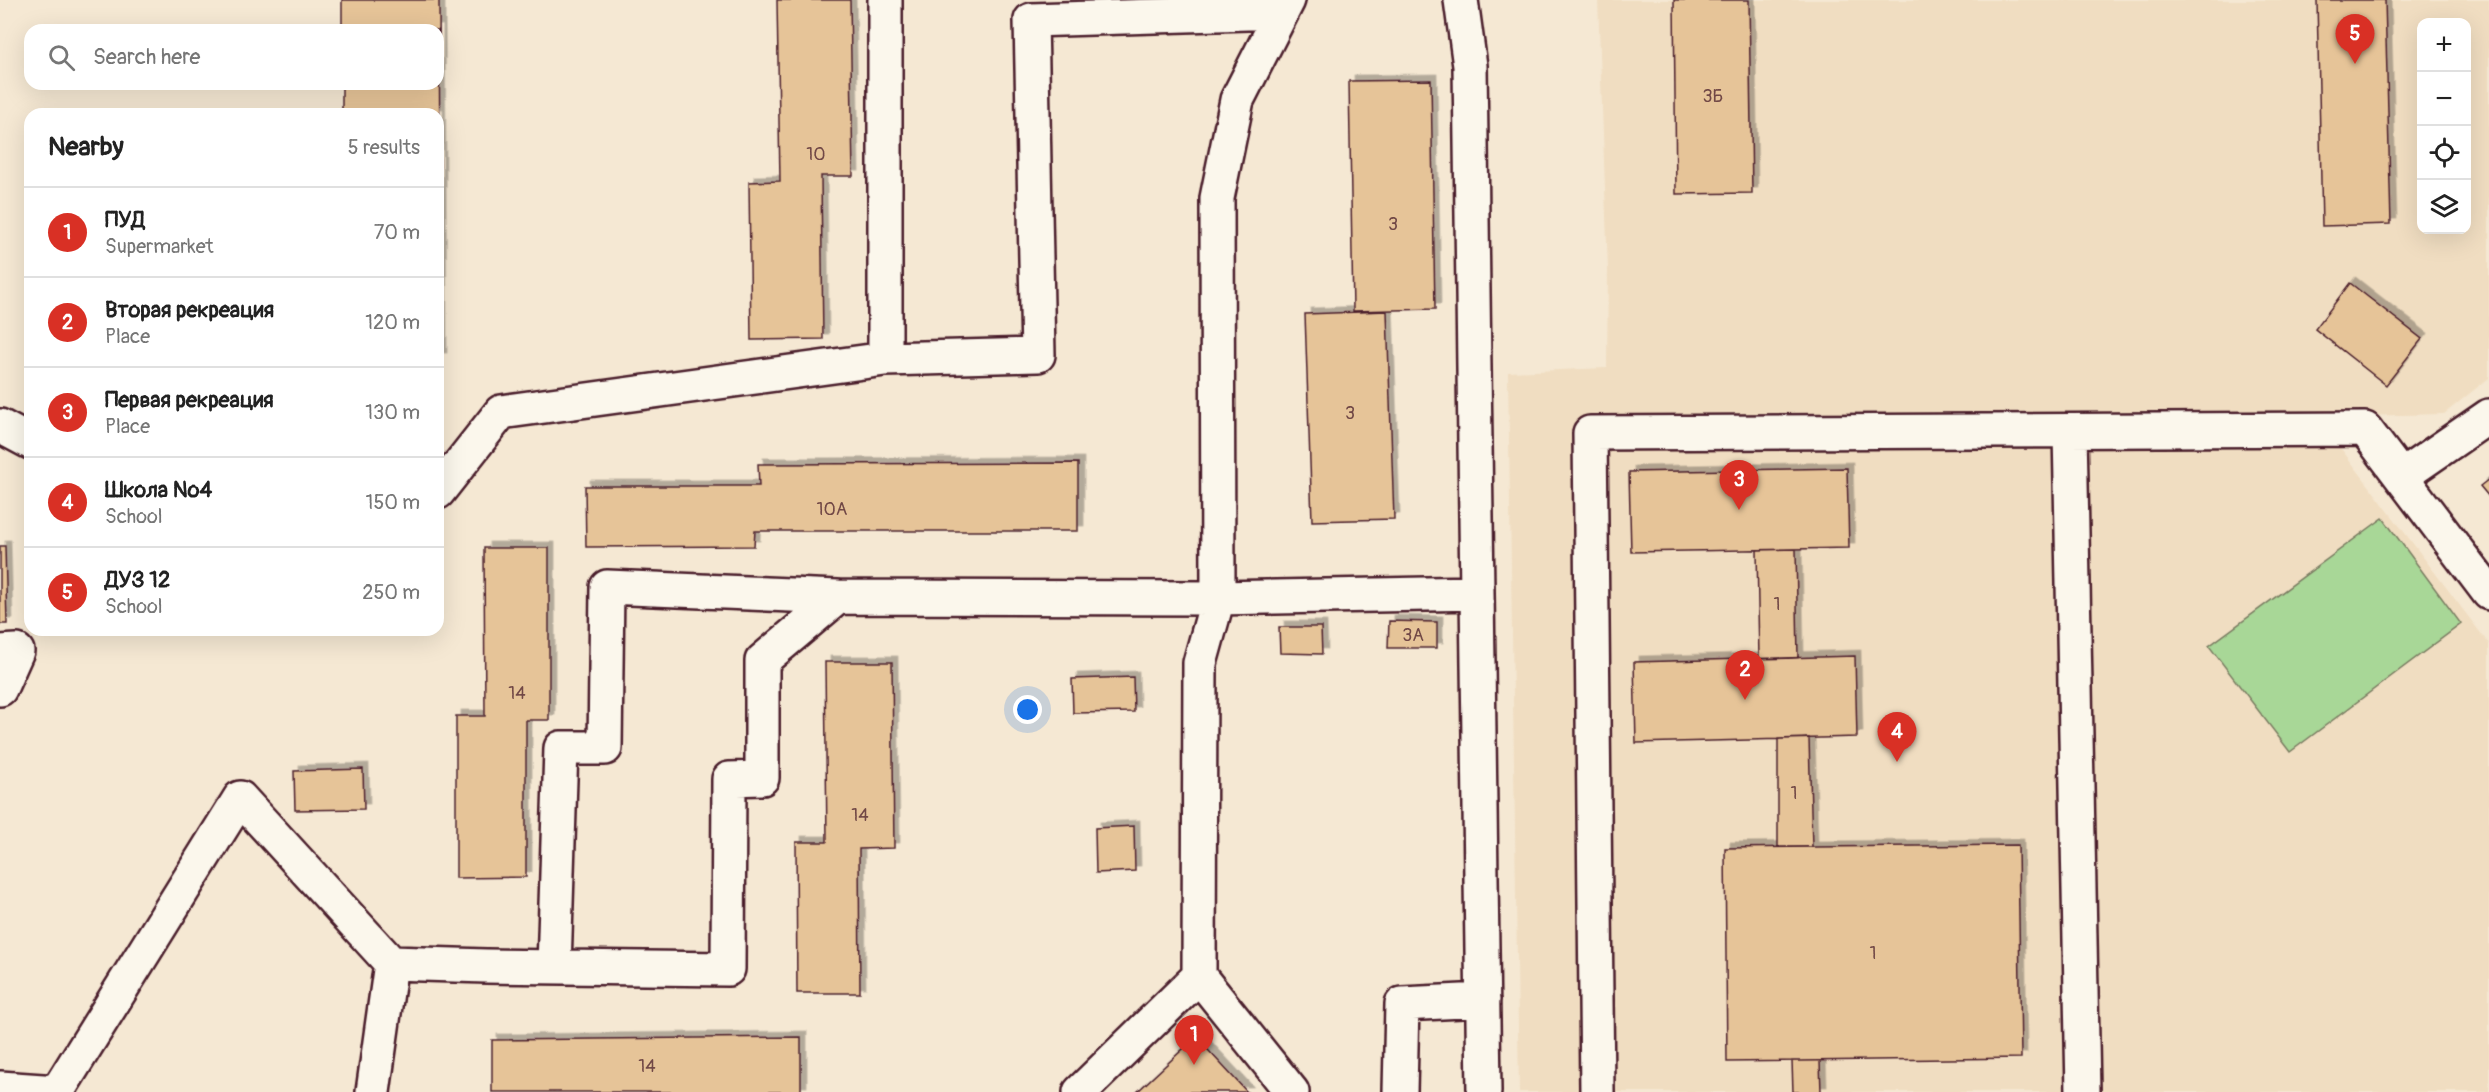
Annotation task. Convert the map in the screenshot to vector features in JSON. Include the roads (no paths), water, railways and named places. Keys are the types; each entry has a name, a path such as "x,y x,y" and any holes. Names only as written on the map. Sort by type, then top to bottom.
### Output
{"street":[{"path":"885,0 885,359"},
{"path":"1461,0 1470,66 1484,1092"},
{"path":"444,484 501,412 885,359 1038,355 1027,10 1285,6 1237,100 1217,198 1218,598 1200,663 1198,976 1292,1092"},
{"path":"2402,477 2489,416"},
{"path":"0,426 24,439"},
{"path":"1597,1092 1590,433 2365,429 2489,593"},
{"path":"2070,431 2083,1092"},
{"path":"554,967 561,748 605,748 607,587 838,597 1218,598 1477,593"},
{"path":"0,1088 57,1092 240,798 391,963 728,969 729,779 762,778 762,661 838,597"},
{"path":"0,652 17,651 0,689"},
{"path":"373,1092 391,963"},
{"path":"1080,1092 1198,976"},
{"path":"1400,1092 1402,1004 1483,1000"}],"place":[{"name":"ДУЗ 12","path":"2355,64"},
{"name":"Первая рекреация","path":"1739,510"},
{"name":"Вторая рекреация","path":"1745,700"},
{"name":"Школа №4","path":"1897,762"},
{"name":"ПУД","path":"1194,1065"}]}
